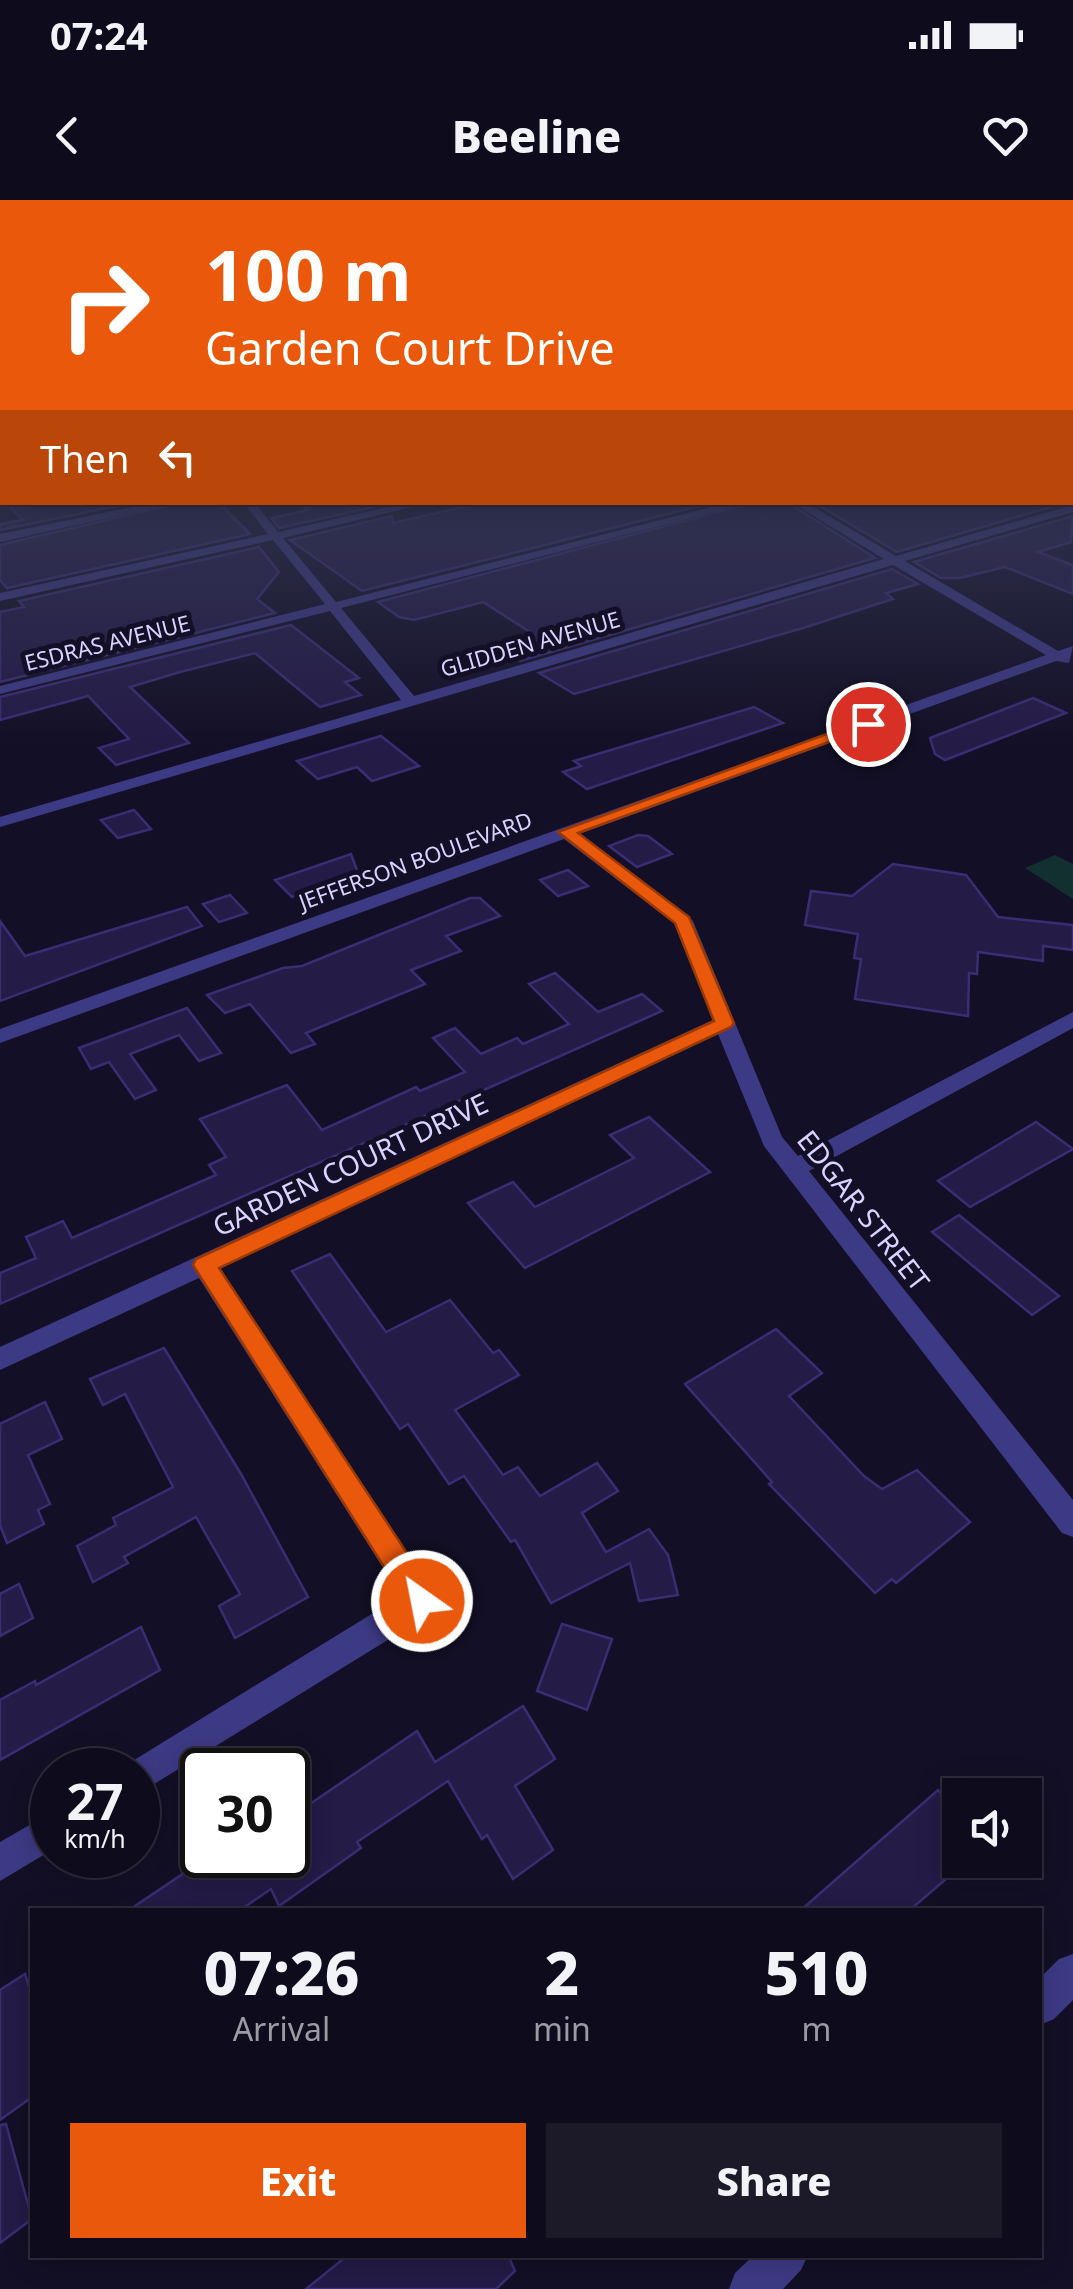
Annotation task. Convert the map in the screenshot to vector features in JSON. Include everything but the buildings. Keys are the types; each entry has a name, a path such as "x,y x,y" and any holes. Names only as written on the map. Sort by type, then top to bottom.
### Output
{"street":[{"path":"0,597 210,550"},
{"path":"288,550 410,701"},
{"name":"ESDRAS AVENUE","path":"0,690 554,550"},
{"path":"876,550 1065,653 1073,665"},
{"name":"GLIDDEN AVENUE","path":"0,822 925,550"},
{"name":"JEFFERSON BOULEVARD","path":"0,1036 1065,653"},
{"name":"EDGAR STREET","path":"566,832 683,921 772,1140 1073,1523"},
{"path":"793,1169 1073,1019"},
{"name":"GARDEN COURT DRIVE","path":"0,1359 724,1023"},
{"path":"160,1763 422,1601 204,1265"},
{"path":"0,1862 30,1844"},
{"path":"1042,2004 1073,1973"},
{"path":"751,2289 783,2258"}],"green space":[{"path":"1055,855 1073,864 1073,899 1025,868"}],"route":[{"path":"422,1601 204,1265 724,1023 683,921 566,832 868,724"}]}
